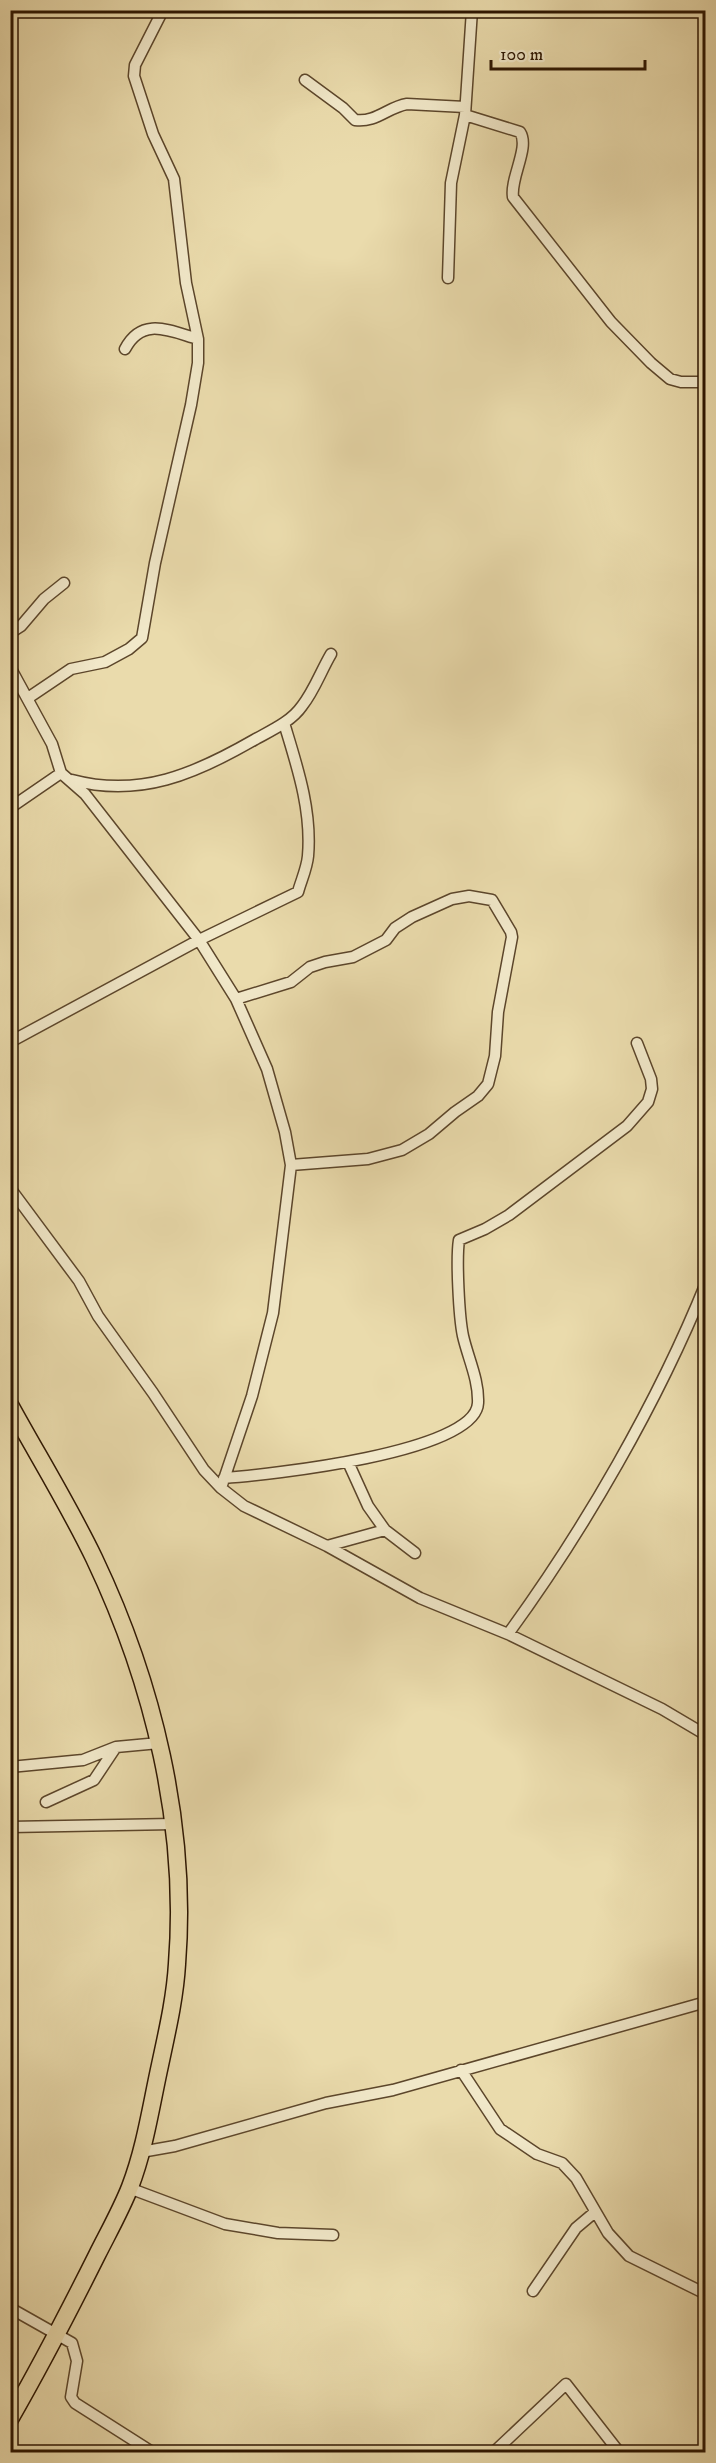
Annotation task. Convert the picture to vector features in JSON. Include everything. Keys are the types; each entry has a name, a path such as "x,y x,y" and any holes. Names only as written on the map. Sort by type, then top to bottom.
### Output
{"main road":[{"path":"10,1405 93,1557 116,1608 147,1692 159,1743 173,1824 178,1882 177,1964 167,2031 141,2152 129,2188 58,2334 10,2419"}],"street":[{"path":"28,698 71,669 105,662 129,649 142,638 155,562 191,405 198,363 198,339 186,284 174,179 153,134 134,76 135,65 163,10"},
{"path":"448,278 451,183 465,111 472,10"},
{"path":"304,80 343,108 355,120 364,122 399,105 407,104 465,111 520,132 524,143 513,183 513,197 611,322 651,363 670,379 681,382 705,382"},
{"path":"125,349 131,338 149,328 162,329 198,339"},
{"path":"10,633 21,626 44,599 64,583"},
{"path":"10,808 65,776 108,787 130,787 163,782 221,759 284,723 302,707 331,654"},
{"path":"10,668 52,744 65,776 97,809 200,940 236,999 267,1069 285,1132 291,1165 273,1313 252,1396 222,1483"},
{"path":"10,1042 200,940 298,892 308,857 307,828 302,781 284,723"},
{"path":"236,999 291,982 310,967 353,957 386,940 395,928 412,917 452,899 469,896 492,900 511,932 498,1012 495,1056 488,1084 478,1096 429,1134 402,1150 368,1159 291,1165"},
{"path":"222,1483 348,1462 409,1448 439,1436 473,1418 477,1410 478,1399 463,1334 459,1240 509,1215 627,1126 648,1102 652,1089 651,1078 637,1043"},
{"path":"10,1188 79,1281 98,1316 204,1470 222,1483 244,1506 327,1546 420,1598 508,1634 662,1709 705,1735"},
{"path":"508,1634 541,1588 632,1436 686,1332 705,1282"},
{"path":"348,1462 368,1506 385,1530 415,1553"},
{"path":"327,1546 385,1530"},
{"path":"10,1767 83,1760 116,1747 159,1743"},
{"path":"46,1802 94,1780 116,1747"},
{"path":"10,1827 173,1824"},
{"path":"141,2152 175,2146 326,2103 393,2090 705,2002"},
{"path":"461,2070 500,2129 537,2154 562,2163 576,2178 588,2195 608,2233 629,2256 705,2294"},
{"path":"129,2188 225,2224 278,2233 333,2235"},
{"path":"533,2291 576,2228 595,2212"},
{"path":"10,2308 72,2343 77,2361 71,2397 75,2403 152,2452"},
{"path":"494,2452 566,2384 619,2452"}]}
